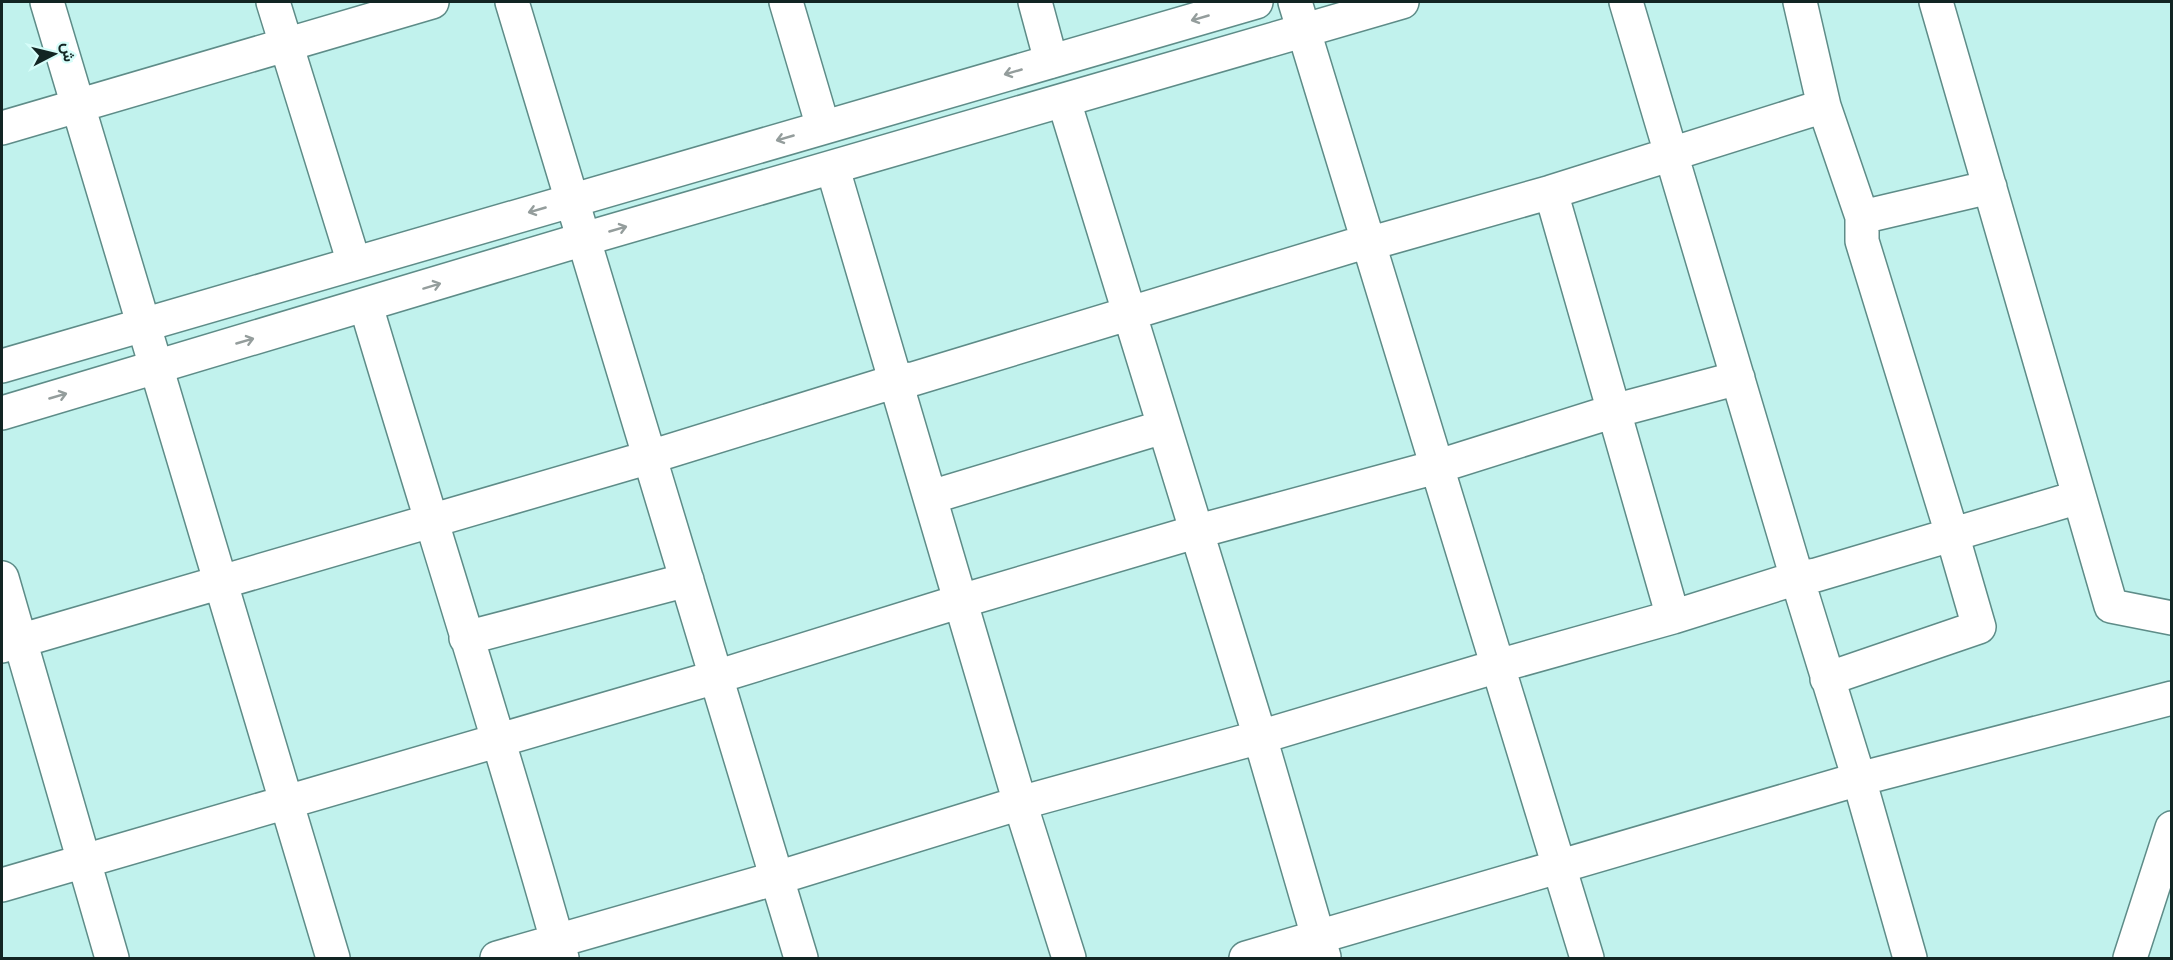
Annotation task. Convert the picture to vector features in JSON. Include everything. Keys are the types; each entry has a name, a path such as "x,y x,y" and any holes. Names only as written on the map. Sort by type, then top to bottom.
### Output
{"street":[{"path":"47,2 333,958"},
{"path":"273,2 354,263"},
{"path":"2,128 432,2"},
{"path":"512,2 801,958"},
{"path":"786,2 824,127"},
{"path":"1035,2 1052,61"},
{"path":"2,366 1256,2"},
{"path":"2,413 584,239 1064,100 1299,16 1402,2"},
{"path":"1626,2 1827,679 1859,779 1910,958"},
{"path":"1800,2 1824,106 1862,217 1862,241 1979,627 1827,679"},
{"path":"1936,2 2111,606 2172,618"},
{"path":"1299,16 1587,958"},
{"path":"1064,100 1195,532 1260,737 1321,948"},
{"path":"11,643 650,457 896,381 914,379 1368,241 1382,240 1551,192 1824,106"},
{"path":"833,168 1020,803 1069,958"},
{"path":"1862,217 1990,187"},
{"path":"1551,192 1673,617"},
{"path":"366,306 498,740 559,950"},
{"path":"2,885 716,677 1195,532 1436,467 1614,411 1738,378"},
{"path":"931,497 1163,427"},
{"path":"497,958 559,950 1020,803 1260,737 2079,497"},
{"path":"2,578 11,643 83,860 112,958"},
{"path":"466,638 687,580"},
{"path":"1246,958 1321,948 1559,867 1859,779 2172,698"},
{"path":"2130,958 2172,828"}]}
